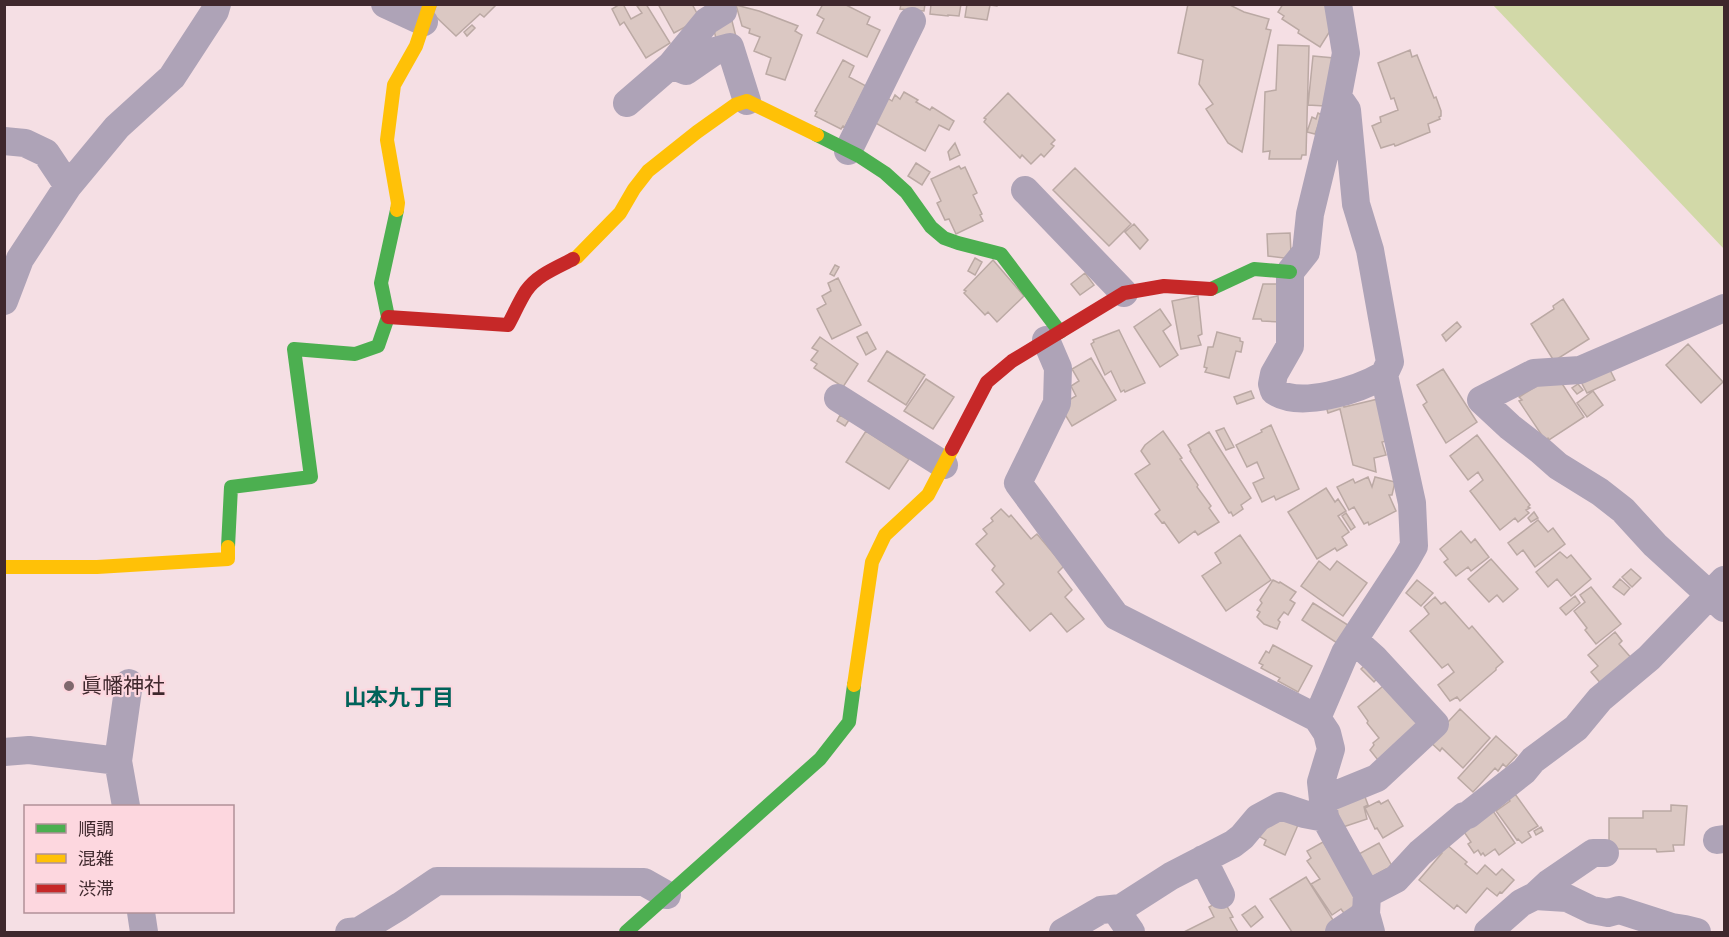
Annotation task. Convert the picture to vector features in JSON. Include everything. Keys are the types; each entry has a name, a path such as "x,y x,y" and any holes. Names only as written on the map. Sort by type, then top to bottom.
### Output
{"street":[{"path":"4,301 20,259 68,186 117,127 172,77 217,4"},
{"path":"4,567 97,567 228,559 231,487 311,477 294,349 355,354 378,345 388,317 381,283 398,203 387,140 394,85 416,46 427,13 385,4"},
{"path":"1338,4 1346,53 1310,214 1306,252 1290,272 1290,346 1274,374 1272,384 1274,391 1281,396 1311,399 1371,383 1384,375 1390,362 1370,250 1356,204 1347,110 1338,97"},
{"path":"684,75 706,21 723,11"},
{"path":"848,151 912,21"},
{"path":"627,103 684,75 715,51 730,46 747,101 876,166 914,201 928,223 945,238 991,249 1001,254 1053,336 1058,368 1058,403 1018,483 1116,616 1317,718 1327,733 1331,749 1321,782 1324,809 1368,914"},
{"path":"388,317 508,325 526,291 533,283 544,274 578,257 620,213 648,171 735,105 747,101"},
{"path":"4,141 25,143 46,153 68,186"},
{"path":"1025,190 1124,293"},
{"path":"626,933 820,759 849,722 872,562 885,535 928,495 987,382 1012,361 1124,293 1164,286 1211,290 1254,269 1290,272"},
{"path":"1339,933 1368,914 1396,879 1433,841 1576,728 1600,699 1720,595 1697,583 1655,545 1623,510 1600,492 1558,466 1481,400 1534,373 1580,370 1725,308"},
{"path":"1317,718 1345,653 1414,546 1412,503 1384,375"},
{"path":"838,398 944,465"},
{"path":"1063,933 1101,910 1121,908 1171,876 1233,844 1258,818 1280,806 1304,814 1324,809 1377,778 1435,724 1375,659 1354,640"},
{"path":"126,805 118,760 129,683"},
{"path":"4,752 29,750 118,760"},
{"path":"1488,933 1521,903 1535,896 1549,883 1593,853 1605,853"},
{"path":"1203,859 1221,895"},
{"path":"349,933 359,930 400,906 437,880 644,882 667,895"},
{"path":"1535,896 1567,898 1592,910 1608,913 1619,910 1697,933"},
{"path":"1115,909 1131,933"},
{"path":"141,913 144,933"}],"green space":[{"path":"1493,5 1724,5 1724,249"}],"building":[{"path":"437,4 497,4 484,17 480,14 456,36 433,14"},
{"path":"623,4 631,19 642,13 637,6 646,4 670,43 646,58 624,22 620,25 612,9"},
{"path":"658,4 692,4 700,19 674,33"},
{"path":"823,4 844,4 870,17 867,24 880,30 867,57 817,33 824,19 817,15"},
{"path":"901,4 925,4 924,11 900,9"},
{"path":"931,4 961,4 959,16 930,14"},
{"path":"967,4 998,4 997,6 990,5 987,20 965,17"},
{"path":"1188,4 1228,4 1244,12 1269,19 1266,29 1271,30 1242,152 1228,143 1206,109 1213,104 1199,84 1203,60 1178,53"},
{"path":"1283,4 1331,4 1335,23 1320,47 1282,19 1284,16 1278,12"},
{"path":"736,5 798,26 795,31 802,35 785,80 766,74 771,58 754,51 760,37 749,33 750,29 742,26"},
{"path":"731,17 736,37 717,42 712,23"},
{"path":"472,25 475,28 467,36 464,32"},
{"path":"1278,45 1309,46 1306,155 1302,155 1301,159 1269,159 1270,151 1263,152 1265,92 1276,90"},
{"path":"1410,50 1412,57 1417,55 1434,98 1436,97 1441,116 1440,119 1428,124 1430,132 1395,146 1394,144 1381,148 1372,126 1381,122 1380,117 1398,110 1394,98 1391,99 1378,63"},
{"path":"1313,56 1334,58 1325,106 1308,105"},
{"path":"843,60 854,66 849,77 866,86 845,127 841,129 815,116 817,112 815,111"},
{"path":"904,92 918,100 916,102 930,110 932,107 954,121 949,130 939,125 925,151 872,121 886,97 892,101 895,95 900,99"},
{"path":"1008,93 1055,140 1051,144 1054,146 1044,157 1041,154 1031,164 1022,155 1020,158 984,122 986,119 984,118"},
{"path":"1318,113 1322,115 1315,134 1307,132 1312,117 1316,119"},
{"path":"955,143 960,155 950,160 948,152"},
{"path":"916,163 930,172 922,185 908,176"},
{"path":"959,166 961,169 965,167 977,193 973,195 983,221 956,234 949,219 945,220 937,203 941,201 931,179"},
{"path":"1075,168 1131,224 1109,246 1053,190"},
{"path":"1134,224 1148,240 1140,249 1125,232"},
{"path":"1290,233 1291,253 1284,258 1268,256 1267,234"},
{"path":"975,258 982,262 975,275 968,271"},
{"path":"993,260 1024,296 997,322 988,312 985,315 964,293 966,291 964,290"},
{"path":"835,265 839,267 834,276 830,274"},
{"path":"1085,273 1094,285 1080,295 1071,284"},
{"path":"838,278 861,325 832,339 817,309 826,304 822,296 831,291 828,283"},
{"path":"1263,284 1281,284 1281,322 1253,319"},
{"path":"1198,296 1202,334 1198,336 1201,345 1181,349 1172,301"},
{"path":"1563,299 1589,339 1554,361 1531,324 1554,309 1553,306"},
{"path":"1160,309 1171,325 1163,331 1178,355 1160,367 1134,327"},
{"path":"1457,322 1461,327 1446,341 1442,335"},
{"path":"1119,330 1145,383 1125,392 1124,390 1121,392 1111,371 1105,375 1091,344 1093,340"},
{"path":"867,332 876,349 866,355 857,337"},
{"path":"1217,332 1240,338 1243,342 1241,352 1236,351 1229,378 1205,372 1208,347 1213,347"},
{"path":"820,337 858,364 843,387 814,368 817,364 811,360 818,351 812,348"},
{"path":"1688,344 1723,382 1701,403 1666,365"},
{"path":"887,351 925,375 906,405 868,381"},
{"path":"1091,358 1116,400 1072,426 1061,408 1062,404 1076,396 1071,386 1079,381 1072,369"},
{"path":"1607,364 1615,380 1587,393 1579,378"},
{"path":"1443,369 1477,422 1446,443 1423,405 1427,402 1417,385"},
{"path":"926,379 954,397 933,429 904,411"},
{"path":"1548,379 1559,379 1584,417 1549,440 1548,438 1545,440 1519,401 1522,400 1519,397"},
{"path":"1578,384 1583,390 1577,394 1572,388"},
{"path":"1251,391 1254,398 1237,404 1234,397"},
{"path":"1593,391 1603,405 1587,417 1577,403"},
{"path":"1340,395 1344,407 1378,399 1387,441 1382,442 1386,455 1374,458 1376,472 1353,465 1340,409 1328,413 1324,400"},
{"path":"840,415 849,420 845,426 837,421"},
{"path":"1271,425 1299,489 1276,500 1274,496 1262,502 1253,483 1264,478 1257,462 1247,467 1236,445"},
{"path":"1224,428 1234,447 1226,450 1216,431"},
{"path":"866,431 909,459 889,489 846,462"},
{"path":"1163,431 1182,458 1180,459 1219,522 1198,535 1195,531 1179,543 1164,522 1162,523 1155,514 1160,510 1135,474 1150,464 1141,451"},
{"path":"1209,432 1251,498 1241,505 1243,509 1233,516 1188,445"},
{"path":"1477,435 1530,505 1528,507 1530,508 1526,510 1529,513 1518,522 1515,518 1500,530 1470,491 1483,480 1478,472 1468,480 1450,456"},
{"path":"1368,477 1372,487 1375,477 1395,482 1392,495 1389,495 1396,511 1369,525 1368,522 1364,524 1354,507 1349,510 1337,487 1353,479 1355,483"},
{"path":"1326,488 1335,502 1338,499 1346,511 1338,516 1349,532 1342,537 1347,545 1337,551 1335,548 1317,559 1288,512"},
{"path":"1001,509 1009,517 1011,515 1031,539 1037,534 1064,566 1058,572 1072,590 1065,597 1084,619 1067,632 1051,613 1030,631 996,592 1004,584 992,570 995,566 976,544 987,534 983,529 993,521 991,518"},
{"path":"1534,512 1538,518 1531,522 1528,518"},
{"path":"1346,513 1355,527 1351,530 1342,516"},
{"path":"1538,520 1548,532 1553,528 1565,544 1535,567 1523,550 1517,555 1508,543"},
{"path":"1461,531 1471,543 1475,539 1489,557 1471,571 1468,567 1456,576 1444,562 1448,559 1440,549"},
{"path":"1240,535 1271,580 1226,611 1202,576 1221,563 1215,553"},
{"path":"1560,552 1567,558 1571,555 1591,579 1571,596 1557,579 1548,587 1536,572"},
{"path":"1491,559 1518,589 1503,602 1497,595 1489,602 1468,579"},
{"path":"1319,561 1330,570 1337,561 1367,583 1343,616 1301,586"},
{"path":"1631,569 1641,578 1632,587 1622,577"},
{"path":"1620,579 1630,588 1624,595 1613,587"},
{"path":"1273,580 1296,592 1290,600 1295,603 1288,615 1284,612 1278,620 1280,622 1277,629 1264,624 1257,617 1260,612 1257,610 1262,603 1260,600"},
{"path":"1417,580 1433,593 1421,606 1406,593"},
{"path":"1591,587 1621,624 1596,644 1574,611 1585,602 1580,595"},
{"path":"1575,596 1580,603 1566,615 1560,608"},
{"path":"1435,597 1441,604 1445,602 1469,629 1472,626 1503,662 1460,701 1457,697 1450,701 1438,685 1454,672 1448,664 1442,668 1410,631 1429,614 1424,607"},
{"path":"1313,603 1351,627 1340,645 1302,620"},
{"path":"1615,632 1622,641 1619,644 1633,660 1603,686 1591,672 1598,666 1588,655"},
{"path":"1273,645 1312,666 1298,692 1278,681 1280,678 1261,668 1263,665 1259,663 1266,651 1269,653"},
{"path":"1370,660 1382,673 1374,682 1361,669"},
{"path":"1388,682 1427,727 1382,765 1370,750 1379,738 1358,707"},
{"path":"1460,709 1490,738 1463,768 1442,748 1440,751 1426,738 1448,722"},
{"path":"1496,736 1517,755 1506,767 1503,764 1498,771 1495,768 1473,792 1458,778"},
{"path":"1362,789 1368,805 1364,807 1367,819 1343,827 1334,804"},
{"path":"1515,794 1538,826 1528,832 1531,837 1522,843 1517,840 1496,811 1510,801 1509,799"},
{"path":"1388,800 1403,826 1383,838 1377,828 1375,829 1365,808 1379,801 1381,804"},
{"path":"1671,805 1687,806 1684,845 1673,845 1674,851 1657,852 1656,849 1609,849 1609,818 1643,818 1643,811 1671,811"},
{"path":"1491,808 1515,843 1499,855 1495,849 1485,856 1483,853 1481,855 1478,850 1474,853 1468,844 1471,842 1462,829"},
{"path":"1277,816 1298,825 1285,855 1264,845 1266,840 1253,833"},
{"path":"1541,827 1543,831 1536,835 1534,831"},
{"path":"1323,842 1359,898 1346,916 1341,909 1332,915 1311,884 1320,879 1307,861 1311,858 1307,851"},
{"path":"1379,843 1392,866 1370,878 1357,855"},
{"path":"1446,844 1477,874 1485,865 1496,875 1502,869 1514,880 1497,896 1487,888 1466,913 1457,905 1454,909 1419,880 1442,853 1440,851"},
{"path":"1306,877 1338,928 1332,932 1292,932 1270,899"},
{"path":"1223,899 1238,932 1184,932 1214,917 1209,907"},
{"path":"1255,906 1263,917 1251,927 1242,915"}],"traffic: fast":[{"path":"817,135 859,156 885,173 906,192 931,227 944,238 1001,254 1060,332"},
{"path":"228,547 231,487 311,477 294,349 355,354 378,346 388,317 381,283 397,210"},
{"path":"1211,289 1254,269 1290,272"},
{"path":"626,932 820,759 849,722 854,685"}],"traffic: slow":[{"path":"397,210 398,203 387,140 394,85 416,46 430,4"},
{"path":"573,259 620,213 648,171 735,105 747,101 817,135"},
{"path":"854,685 872,562 885,535 928,495 952,449"},
{"path":"4,567 97,567 228,559 228,547"}],"traffic: jam":[{"path":"388,317 508,325 530,285 547,272 573,259"},
{"path":"952,449 987,382 1012,361 1124,293 1164,286 1211,289"}],"place":[{"name":"眞幡神社","path":"69,686"}],"district":[{"name":"山本九丁目","path":"399,697"}]}
